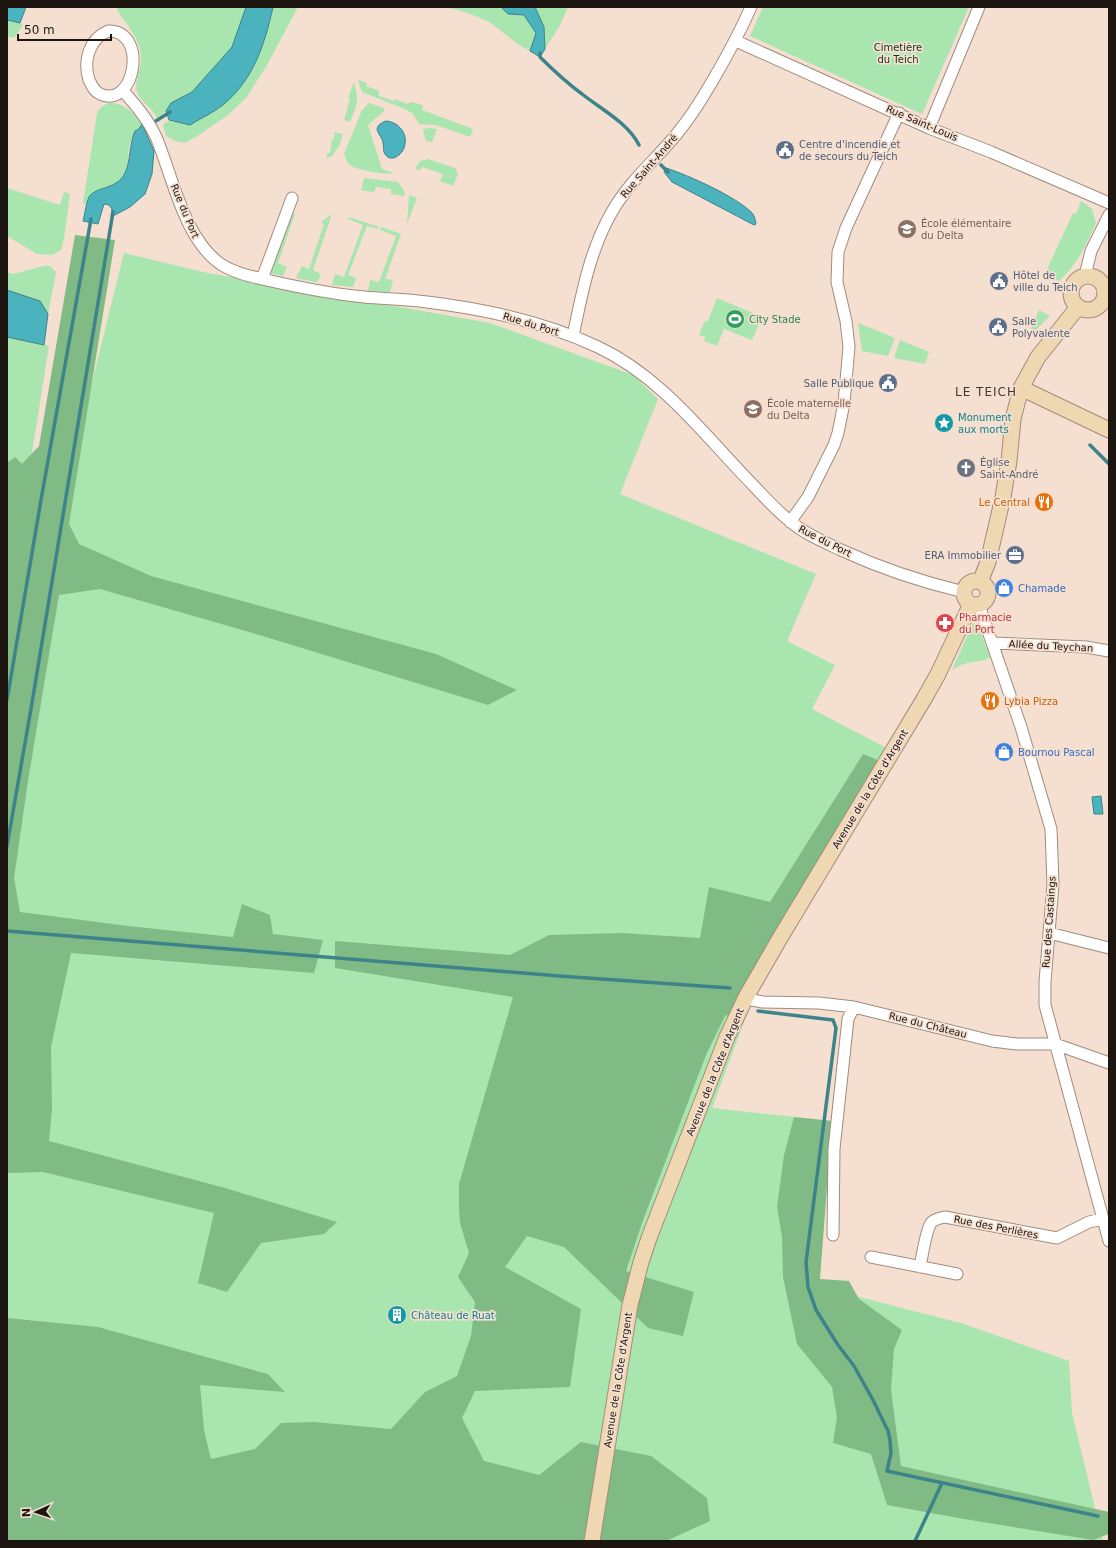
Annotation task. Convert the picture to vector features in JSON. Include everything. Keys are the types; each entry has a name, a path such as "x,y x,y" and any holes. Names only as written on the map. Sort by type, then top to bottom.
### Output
{"main road":[{"path":"1085,276 1099,280 1103,284 1107,293 1102,303 1093,310 1088,310 1078,307 1074,302 1071,292 1076,282 1085,276"},
{"path":"980,582 988,562 1003,497 1009,461 1013,419 1021,388 1038,357 1078,307"},
{"path":"1021,388 1109,430"},
{"path":"980,582 986,587 988,594 985,601 972,600 967,585 970,583 980,582"},
{"name":"Avenue de la Côte d'Argent","path":"592,1541 634,1285 649,1238 727,1037 746,997 784,931 924,699 938,674 972,600"}],"street":[{"name":"Rue Saint-André","path":"573,336 585,279 597,244 613,211 627,189 676,134 699,103 736,41 751,7"},
{"path":"930,128 979,7"},
{"path":"108,31 120,32 125,36 132,51 133,57 131,74 123,91 112,96 99,94 92,87 88,76 87,57 90,49 96,39 108,31"},
{"name":"Rue Saint-Louis","path":"736,41 930,128 991,152 1109,203"},
{"name":"Rue du Port","path":"123,91 144,114 156,138 182,208 197,240 207,254 223,266 238,273 306,289 360,297 425,301 514,317 573,336 614,356 665,392 764,497 790,522 829,544 860,558 972,600"},
{"path":"790,522 803,504 814,484 838,433 844,403 849,347 846,320 837,282 838,252 846,228 899,113"},
{"path":"262,279 292,198"},
{"path":"1085,276 1091,250 1109,215"},
{"name":"Rue des Castaings","path":"972,600 994,643 1021,727 1051,829 1053,884 1045,982 1045,1005 1109,1241"},
{"name":"Allée du Teychan","path":"994,643 1086,647 1109,651"},
{"path":"1049,933 1109,948"},
{"name":"Rue du Château","path":"746,997 763,1002 819,1003 854,1007 992,1041 1017,1044 1055,1044 1109,1063"},
{"path":"833,1235 834,1149 848,1019 854,1007"},
{"name":"Rue des Perlières","path":"920,1267 928,1229 932,1222 945,1217 1057,1238 1089,1222 1103,1219"},
{"path":"871,1257 957,1274"}],"green space":[{"path":"117,7 246,7 232,47 192,92 171,103 166,111 157,118 137,92 136,84 141,62 140,47 134,34 117,10"},
{"path":"273,7 298,7 267,65 246,98 228,115 185,143 175,141 166,136 163,124 169,121 190,125 209,114 267,31"},
{"path":"445,7 501,7 508,14 524,15 536,33 530,51 482,18"},
{"path":"535,7 568,7 559,27 545,49 544,27"},
{"name":"Cimetière du Teich","path":"763,7 969,7 922,114 750,36"},
{"path":"7,20 23,25 14,38 7,36"},
{"path":"358,80 367,83 366,86 379,91 379,96 394,101 395,99 407,104 412,102 423,105 422,110 473,129 470,137 436,125 419,124 413,114 407,110 362,92"},
{"path":"354,82 357,102 350,122 344,120 350,99 348,98"},
{"path":"108,103 124,106 135,115 142,124 131,140 124,175 112,186 92,194 87,204 83,203 97,114 100,108"},
{"path":"369,103 384,108 384,111 368,125 382,169 393,173 391,174 358,169 348,163 344,154 362,110"},
{"path":"429,128 437,129 432,142 426,141 423,130"},
{"path":"335,132 343,134 339,146 332,156 327,158 327,153 330,153 332,139 334,139"},
{"path":"428,159 455,168 458,174 453,186 440,181 443,174 422,167 420,170 415,169 420,161"},
{"path":"364,178 398,182 405,192 404,196 391,194 391,189 376,187 374,192 361,190"},
{"path":"7,188 60,205 64,192 70,194 64,239 61,250 52,255 37,254 7,236"},
{"path":"409,195 417,198 407,224"},
{"path":"1081,201 1092,209 1096,223 1089,239 1071,268 1059,281 1044,276 1073,213 1076,214"},
{"path":"292,212 295,214 278,263 287,267 283,276 270,273"},
{"path":"332,214 313,270 321,274 318,281 316,282 296,278 302,266 309,269 324,224 321,222"},
{"path":"349,217 379,227 378,229 367,226 348,275 356,278 353,287 332,285 335,274 344,277 363,225 348,219"},
{"path":"381,227 401,234 385,279 393,280 390,292 368,291 370,280 379,282 396,236 380,230"},
{"path":"75,235 115,240 69,524 79,544 151,576 436,654 517,690 488,705 266,637 100,589 59,595 28,781 14,878 20,912 128,926 233,937 242,904 270,915 273,934 323,940 314,973 71,953 51,1047 52,1109 49,1141 225,1188 337,1222 324,1234 261,1243 227,1292 198,1283 214,1213 43,1172 7,1173 7,463 15,457 22,464 39,446"},
{"path":"124,253 203,272 490,323 633,375 658,399 620,494 816,574 787,641 835,665 812,709 896,753 750,1006 712,1108 832,1121 816,1286 961,1323 1069,1361 1072,1413 1103,1541 7,1541 7,337 49,346 9,597 37,604"},
{"path":"44,266 50,266 56,272 48,314 40,301 7,290 7,272 13,274"},
{"name":"City Stade","path":"717,298 762,317 752,340 724,329 717,346 704,341 705,337 699,335 705,321 708,321"},
{"path":"1039,310 1050,316 1026,340"},
{"path":"858,323 895,338 888,356 862,351"},
{"path":"900,340 929,352 925,364 894,358"},
{"path":"973,623 978,626 990,657 982,661 964,664 952,670"},
{"path":"863,754 890,765 750,1006 725,1016 706,1055 642,1223 626,1271 694,1292 683,1336 648,1328 564,1247 527,1236 505,1267 581,1309 570,1387 475,1391 462,1418 484,1461 539,1475 581,1442 651,1456 707,1498 710,1521 666,1541 7,1541 7,1318 98,1327 268,1374 285,1392 200,1385 204,1430 211,1459 255,1449 281,1423 314,1422 391,1429 425,1392 457,1376 471,1336 475,1302 458,1277 469,1253 460,1223 459,1184 513,997 335,968 335,941 510,955 549,935 622,933 700,938 709,887 770,902"},
{"path":"794,1117 832,1121 820,1279 849,1281 859,1299 902,1330 894,1349 891,1390 901,1466 1109,1512 1109,1534 1093,1540 887,1505 871,1454 833,1443 837,1417 832,1387 797,1344 783,1277 782,1237 777,1207 784,1155"}],"water":[{"path":"7,7 26,7 20,23 7,20"},
{"path":"246,7 273,7 262,47 251,72 234,94 224,104 211,113 190,125 169,120 166,111 171,103 192,92 232,47"},
{"path":"501,7 535,7 544,27 545,49 540,57 530,51 536,33 524,15 508,14"},
{"path":"386,121 399,126 405,138 404,148 395,158 389,158 386,156 382,140 377,129 378,126"},
{"path":"142,124 154,151 152,174 145,194 130,207 111,217 112,209 109,205 104,204 98,224 83,221 89,197 96,191 117,182 125,173 133,136 135,131 139,129"},
{"path":"666,168 699,181 735,200 752,213 756,224 754,225 672,182 664,172"},
{"path":"7,290 40,301 48,314 44,345 7,337"},
{"path":"1101,796 1103,814 1094,814 1092,797"}],"waterway":[{"path":"540,53 540,57 555,72 576,90 621,123 639,145"},
{"path":"151,124 170,112"},
{"path":"661,165 668,172"},
{"path":"7,846 113,212"},
{"path":"7,700 91,219"},
{"path":"1090,445 1109,464"},
{"path":"7,931 559,976 730,988"},
{"path":"758,1011 833,1020 836,1028 806,1262 808,1287 816,1310 838,1345 854,1366 888,1431 891,1453 887,1471 1098,1516"},
{"path":"915,1541 942,1483"}],"place":[{"name":"Centre d'incendie et de secours du Teich","path":"785,150"},
{"name":"École élémentaire du Delta","path":"907,229"},
{"name":"Hôtel de ville du Teich","path":"999,281"},
{"name":"City Stade","path":"735,319"},
{"name":"Salle Polyvalente","path":"998,327"},
{"name":"Salle Publique","path":"888,383"},
{"name":"École maternelle du Delta","path":"753,409"},
{"name":"Monument aux morts","path":"944,423"},
{"name":"Église Saint-André","path":"966,468"},
{"name":"Le Central","path":"1044,502"},
{"name":"ERA Immobilier","path":"1015,555"},
{"name":"Chamade","path":"1004,588"},
{"name":"Pharmacie du Port","path":"945,623"},
{"name":"Lybia Pizza","path":"990,701"},
{"name":"Bournou Pascal","path":"1004,752"},
{"name":"Château de Ruat","path":"397,1315"}],"district":[{"name":"LE TEICH","path":"986,392"}]}
